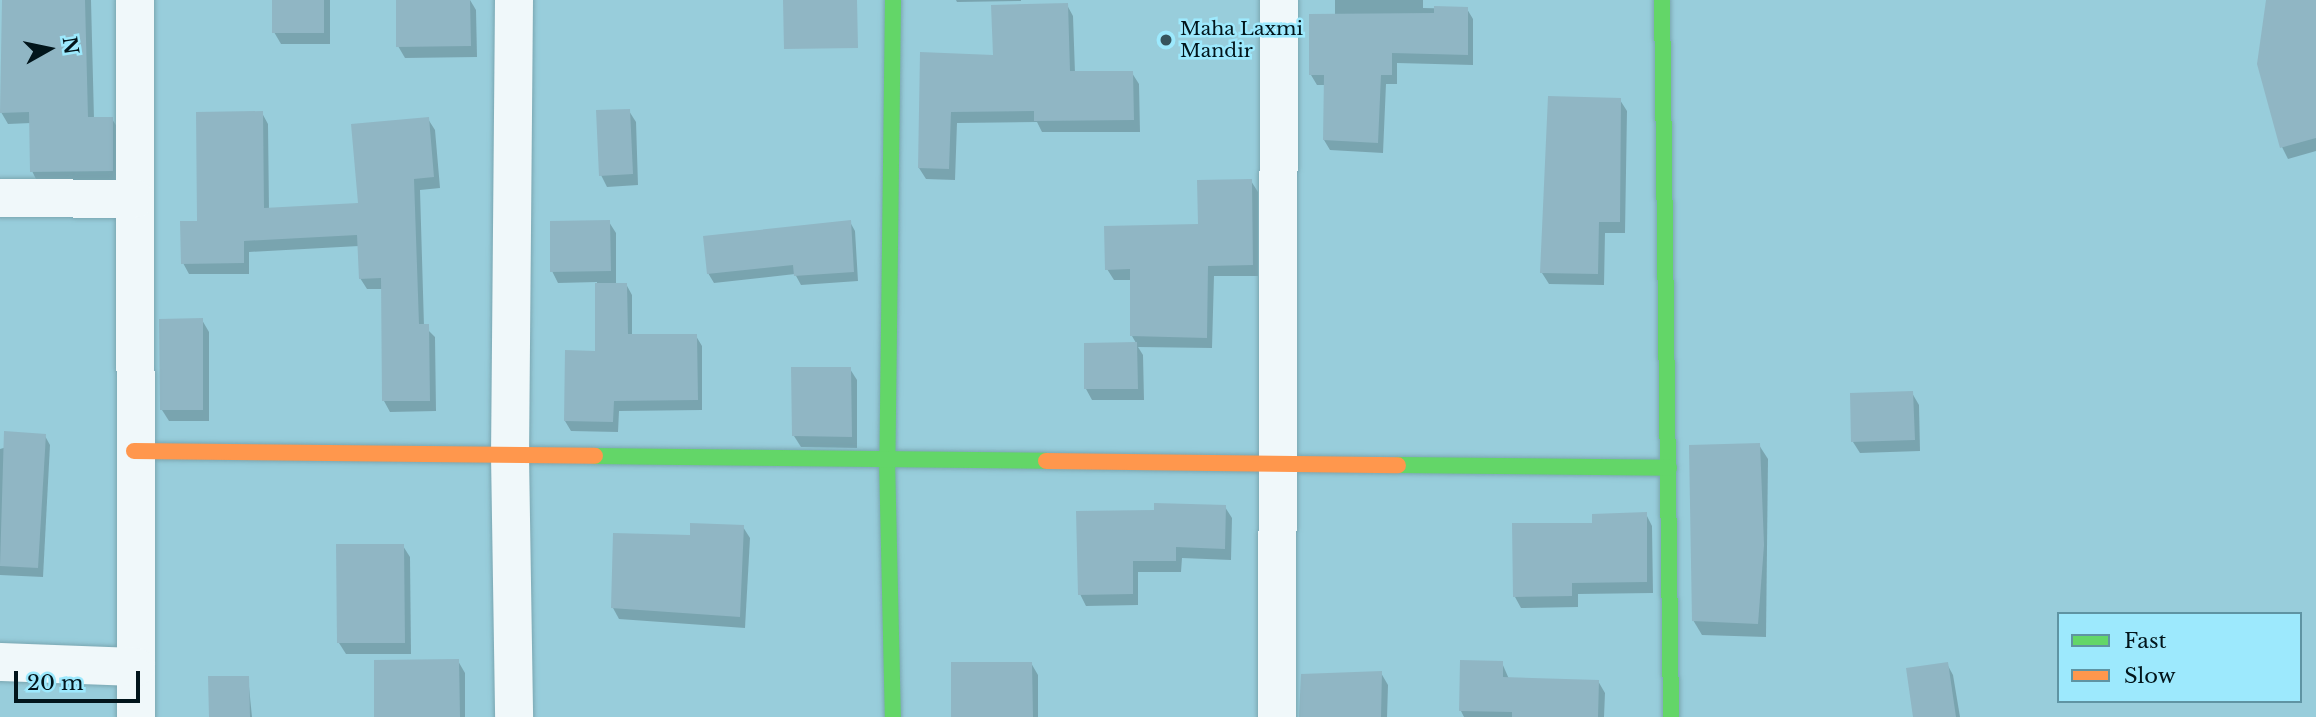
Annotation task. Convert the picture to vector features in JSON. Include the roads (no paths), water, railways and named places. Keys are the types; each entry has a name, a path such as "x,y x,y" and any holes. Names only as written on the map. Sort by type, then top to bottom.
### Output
{"street":[{"path":"135,0 136,717"},
{"path":"514,0 510,455 514,717"},
{"path":"893,717 887,459 894,0"},
{"path":"1278,717 1275,463 1279,0"},
{"path":"1662,0 1671,717"},
{"path":"0,198 135,199"},
{"path":"134,451 1669,468"},
{"path":"0,662 136,667"}],"place":[{"name":"Maha Laxmi Mandir","path":"1166,40"}]}
